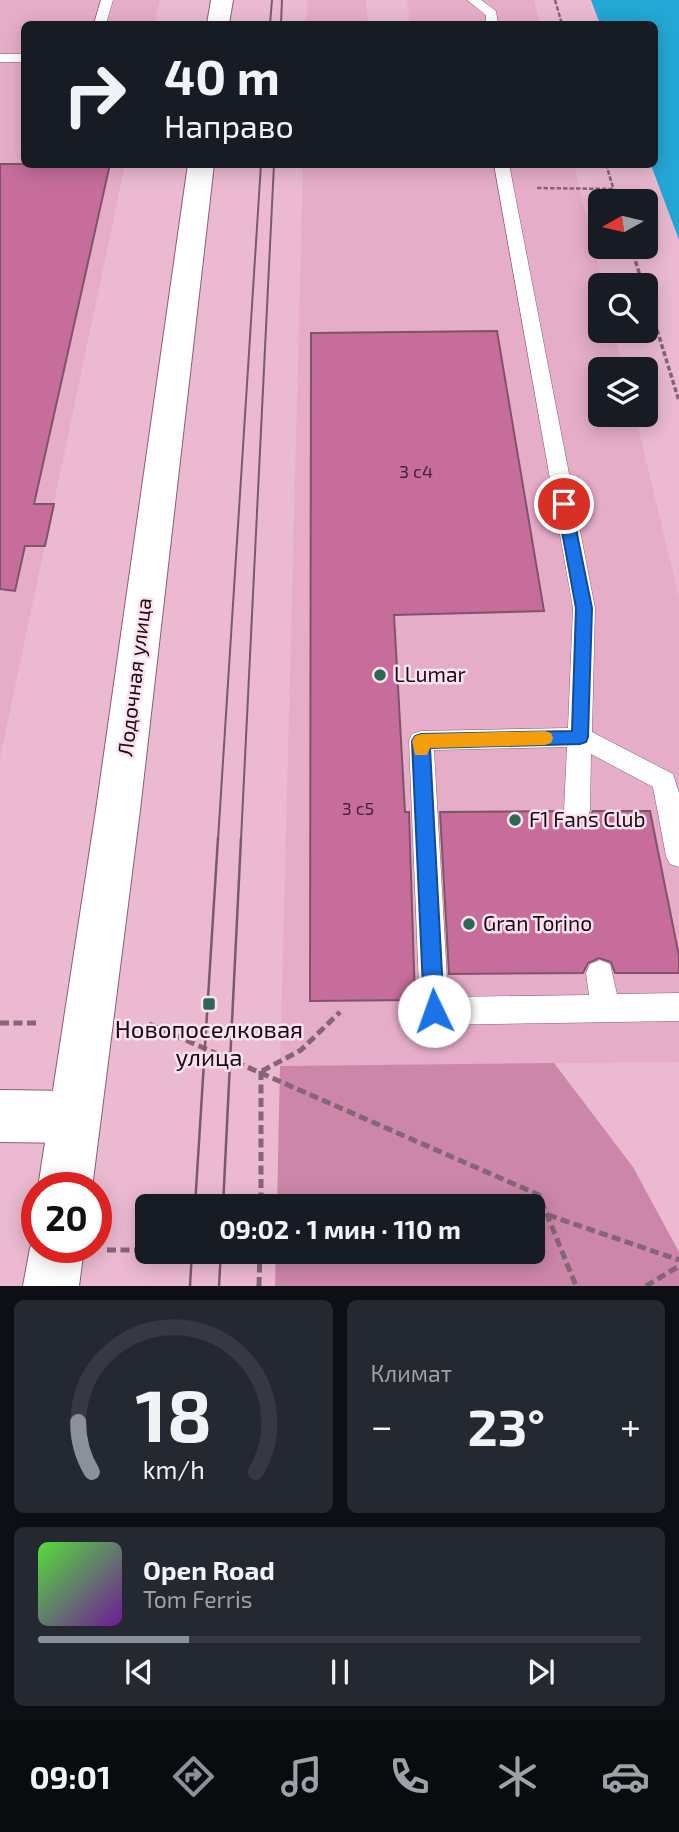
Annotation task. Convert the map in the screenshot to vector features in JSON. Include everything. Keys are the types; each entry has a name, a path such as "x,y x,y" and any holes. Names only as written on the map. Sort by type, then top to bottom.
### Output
{"street":[{"path":"219,21 222,0"},
{"name":"Лодочная улица","path":"67,1172 200,168"},
{"path":"0,1116 75,1117"},
{"path":"51,1286 70,1263"}],"lane":[{"path":"101,21 107,0"},
{"path":"473,0 492,15 492,21"},
{"path":"0,58 21,58"},
{"path":"502,168 584,608 577,811"},
{"path":"679,856 664,781 580,737 421,741 434,1011 679,1007"},
{"path":"600,973 605,1007"}],"path":[{"path":"555,0 561,21"},
{"path":"505,188 613,189 607,168"},
{"path":"658,333 679,401"},
{"path":"261,1072 301,1050 340,1012"},
{"path":"0,1023 40,1023"},
{"path":"149,1024 540,1195 576,1286"},
{"path":"261,1072 261,1194"},
{"path":"547,1215 679,1261"},
{"path":"112,1249 135,1250"},
{"path":"259,1286 260,1264"},
{"path":"646,1286 679,1266"}],"shaded area":[{"path":"0,0 160,0 156,21 21,21 21,168 124,168 0,758"},
{"path":"307,0 366,0 368,21 306,21"},
{"path":"407,0 534,0 539,21 410,21"},
{"path":"303,168 575,168 588,223 588,259 597,259 600,273 588,273 588,343 617,343 620,357 588,357 588,427 638,427 679,597 679,1062 280,1066"},
{"path":"554,1063 633,1167 679,1252 679,1286 275,1286 276,1264 545,1264 545,1194 277,1194 280,1066"}],"water":[{"path":"591,0 679,0 679,240 652,168 658,168 658,21 599,21"}],"building":[{"path":"0,164 21,164 21,168 109,168 34,504 54,504 45,546 25,546 15,591 0,589"},
{"path":"497,331 544,611 394,615 405,812 409,812 415,1000 310,1001 311,333"},
{"path":"561,811 567,821 578,824 588,820 593,811 650,811 679,956 679,973 615,973 611,962 599,958 588,963 583,973 449,974 440,812"}],"tram line":[{"path":"270,21 272,0"},
{"path":"281,21 282,0"},
{"path":"218,840 261,168"},
{"path":"241,840 274,168"},
{"path":"196,1194 218,838"},
{"path":"224,1194 241,838"},
{"path":"190,1286 191,1264"},
{"path":"219,1286 220,1264"}],"slow traffic":[{"path":"421,750 421,741 545,738"}],"place":[{"name":"LLumar","path":"380,675"},
{"name":"F1 Fans Club","path":"515,820"},
{"name":"Gran Torino","path":"469,924"},
{"name":"Новопоселковая улица","path":"209,1004"}],"route":[{"path":"434,1011 421,741 580,737 584,608 564,504"}]}
